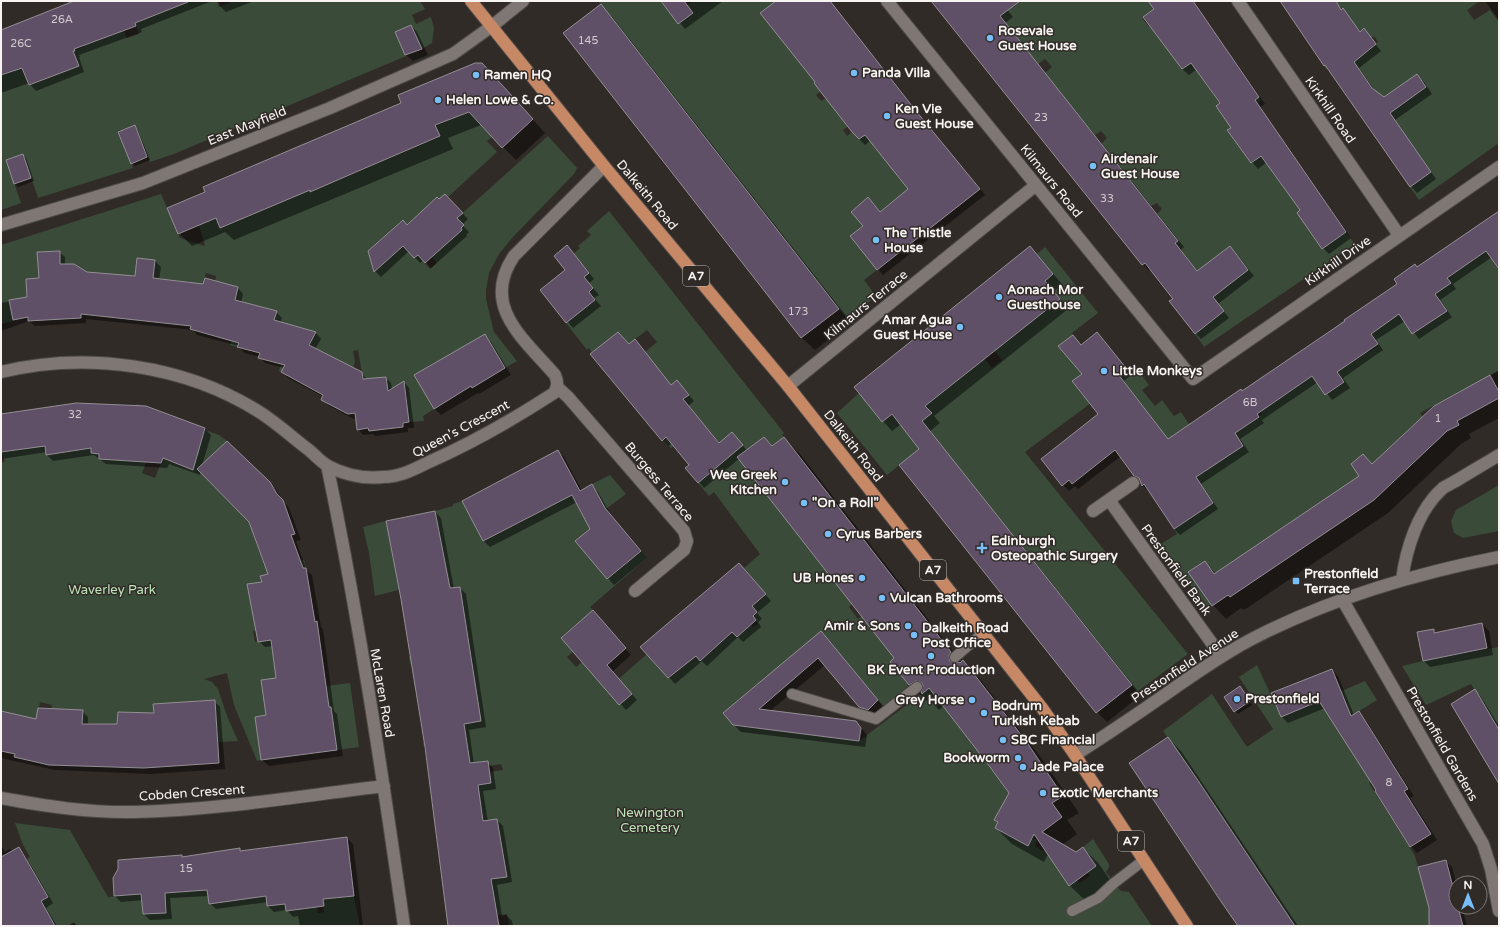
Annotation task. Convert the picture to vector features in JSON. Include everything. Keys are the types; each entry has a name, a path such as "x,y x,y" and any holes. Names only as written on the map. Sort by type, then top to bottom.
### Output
{"main road":[{"name":"Dalkeith Road","path":"471,1 604,166 788,386 1042,708 1075,755 1187,926"}],"street":[{"name":"East Mayfield","path":"1,225 143,183 330,108 453,54 492,26 523,1"},
{"name":"Kilmaurs Road","path":"887,1 1193,379"},
{"name":"Kirkhill Road","path":"1238,1 1399,235"},
{"path":"557,387 555,375 511,324 505,314 502,303 503,278 514,256 604,166"},
{"name":"Kirkhill Drive","path":"1193,379 1499,167"},
{"name":"Kilmaurs Terrace","path":"788,386 1036,185"},
{"name":"Queen's Crescent","path":"1,372 46,364 89,362 132,366 178,376 215,389 259,412 275,422 327,465 344,473 370,478 396,476 450,453 554,393 557,387"},
{"name":"Burgess Terrace","path":"557,387 568,397 684,531 687,541 684,550 635,592"},
{"path":"1402,580 1404,562 1410,540 1430,504 1443,488 1499,455"},
{"name":"McLaren Road","path":"327,465 384,786 404,926"},
{"path":"1093,511 1133,483"},
{"name":"Prestonfield Bank","path":"1109,500 1222,656"},
{"name":"Prestonfield Avenue","path":"1075,755 1222,656 1280,625 1342,599 1402,580 1499,557"},
{"name":"Prestonfield Gardens","path":"1342,599 1483,844 1491,869 1499,911"},
{"name":"Cobden Crescent","path":"1,798 33,804 84,810 132,812 194,809 384,786"}],"lane":[{"path":"955,657 983,634"},
{"path":"792,694 876,719 917,687"},
{"path":"1072,911 1098,898 1114,883 1144,860"}],"green space":[{"path":"71,1 87,44 106,1 112,1 127,38 139,34 135,23 185,3 184,1 217,1 219,7 233,1 420,1 425,9 412,15 416,24 431,17 434,28 432,43 422,49 411,25 395,32 406,56 174,154 150,162 135,125 118,131 133,168 38,198 23,154 6,160 21,203 1,210 1,75 22,68 29,85 41,81 35,66 79,66 73,51 84,47 67,3"},
{"path":"598,1 661,1 678,24 693,13 687,5 692,1 776,1 760,13 842,61 814,83 821,91 816,95 821,101 826,98 848,126 843,130 847,136 852,132 859,139 886,118 873,146 880,154 885,150 902,172 897,176 904,184 914,175 920,234 893,201 878,213 875,210 876,207 868,197 851,211 859,221 865,224 850,236 877,270 864,280 876,296 848,320"},
{"path":"999,1 1148,1 1154,9 1142,18 1149,27 1161,18 1170,53 1182,69 1191,63 1219,103 1216,106 1221,113 1229,118 1259,97 1261,100 1257,103 1260,107 1227,130 1251,163 1283,140 1285,143 1266,163 1289,195 1310,180 1321,196 1297,213 1322,248 1346,232 1355,244 1204,347 1195,334 1223,311 1204,286 1238,277 1248,269 1230,246 1197,271 1180,249 1159,264 1162,254 1178,241 1157,214 1162,209 1157,203 1151,206 1130,179 1113,193 1106,183 1122,169 1101,144 1107,138 1101,131 1095,135 1073,109 1048,112 1066,99 1045,73 1052,67 1045,59 1038,64 1000,16 1007,11"},
{"path":"1330,1 1480,1 1467,10 1474,20 1490,10 1499,22 1499,143 1419,200 1410,187 1431,172 1390,114 1403,104 1394,91 1359,114 1354,107 1375,93 1348,54 1326,69 1324,66 1369,35 1364,29 1357,33 1343,8 1341,10 1337,4","holes":["1374,36 1378,42 1364,53 1359,47"]},
{"path":"469,112 492,137 487,141 497,152 448,197 439,199 437,197 407,225 402,220 368,251 374,271 402,245 414,258 418,255 430,269 437,263 431,256 462,230 461,228 464,225 457,218 548,136 577,168 574,174 512,238 499,254 489,273 486,299 494,332 517,361 505,368 485,334 460,368 471,387 459,394 449,377 445,380 434,363 418,373 424,392 434,409 423,416 424,421 409,422 406,387 387,389 386,377 363,379 358,350 353,351 355,362 346,387 347,365 310,345 315,334 307,330 302,334 281,372 279,371 281,364 276,363 274,320 277,311 246,319 237,347 230,345 231,341 224,339 238,287 215,281 216,276 206,273 201,292 190,282 153,278 155,260 137,258 135,276 98,273 98,298 79,276 78,266 74,264 60,264 59,251 37,252 39,278 26,279 28,317 1,324 1,245 161,194 180,238 205,246 199,225 216,217 220,228 310,190 310,192 440,137 435,125"},
{"name":"Newington Cemetery","path":"609,211 784,433 782,435 784,437 772,446 764,437 748,449 745,467 852,604 849,607 858,619 862,616 894,658 890,662 909,677 905,681 909,685 883,707 823,633 819,633 723,713 733,725 859,741 929,688 990,767 1028,821 1000,809 994,820 998,822 995,828 1027,846 1032,838 1037,840 1035,846 1047,853 1080,883 1090,876 1087,872 1096,866 1083,847 1093,839 1109,864 1106,872 1121,891 1129,892 1152,926 509,926 507,914 490,916 494,898 485,832 499,830 497,819 483,821 482,814 434,821 433,818 478,785 491,783 489,772 503,770 501,764 489,766 487,761 475,763 470,767 466,741 424,747 423,742 445,738 444,727 481,721 478,704 425,661 410,664 409,656 469,648 467,629 453,631 462,603 460,587 401,595 446,569 435,511 453,506 453,504 462,501 483,541 534,515 519,485 528,480 543,510 572,495 581,513 602,502 592,484 610,475 626,494 606,509 609,513 576,541 607,579 641,551 647,558 590,607 593,610 561,637 573,652 567,657 576,667 582,662 606,690 647,654 668,678 676,672 650,641 695,655 700,661 709,653 705,647 702,596 737,637 751,624 753,627 758,624 752,617 752,606 766,594 744,568 760,554 714,492 709,496 698,483 743,445 732,432 719,443 704,425 676,449 674,446 671,448 664,440 692,416 680,402 689,394 677,381 640,411 645,352 657,342 647,330 629,344 618,332 592,353 589,348 587,350 566,323 595,300 589,292 593,288 584,277 589,272 579,260 572,255 580,248 578,246 591,235 587,231"},
{"path":"1045,247 1098,313 1072,333 1073,335 1059,346 1082,374 1073,382 1086,399 1126,368 1131,374 1137,369 1149,385 1142,390 1155,406 1162,400 1174,416 1181,412 1189,424 1192,422 1219,462 1243,446 1235,433 1262,414 1245,389 1300,370 1291,357 1297,353 1325,395 1344,382 1337,372 1361,356 1338,342 1331,331 1344,320 1367,353 1378,346 1371,334 1393,318 1379,296 1384,292 1412,334 1446,310 1423,276 1451,283 1432,257 1439,252 1454,273 1486,251 1499,269 1499,370 1420,413 1440,438 1435,443 1415,423 1372,464 1363,454 1351,464 1359,476 1214,574 1205,561 1189,571 1212,606 1208,608 1159,545 1177,534 1174,529 1213,503 1176,448 1164,435 1122,380 1025,452 1188,654 1137,692 934,437 887,475 837,413 859,393 882,422 892,414 907,433 931,413 916,395 941,379 948,388 963,376 970,341 992,368 1002,360 994,350 1059,299 1045,281 1053,274 1037,254"},
{"name":"Waverley Park","path":"137,404 153,409 150,453 142,473 155,478 163,458 190,468 205,430 219,435 227,441 212,455 201,473 244,517 258,505 286,509 288,514 251,528 264,565 292,555 294,562 304,560 306,568 261,576 262,582 248,584 268,620 314,612 315,622 253,631 255,642 271,640 276,678 261,680 263,692 325,683 326,686 350,683 359,747 337,750 331,707 256,717 261,760 257,761 234,705 227,673 204,679 212,682 218,689 227,716 238,741 218,742 215,700 197,701 198,716 153,704 156,745 136,749 137,712 118,712 117,724 82,723 83,710 40,756 52,705 40,702 36,719 1,711 1,463 5,461 1,453 1,426 44,445 46,455 60,453 59,443 93,425 91,453 99,454 99,459 110,459"},
{"path":"1499,485 1499,531 1463,538 1454,533 1451,521 1456,510"},
{"path":"386,521 399,590 375,596 369,553 363,527"},
{"path":"1499,647 1499,730 1471,684 1426,705 1402,666 1423,661"},
{"path":"1257,665 1281,717 1365,681 1377,700 1335,726 1365,772 1388,757 1394,767 1369,783 1415,856 1432,919 1429,922 1429,926 1295,926 1163,731 1212,694 1247,747 1273,729 1239,677"},
{"path":"15,823 70,830 108,897 144,894 142,901 143,914 166,913 165,901 161,893 206,886 209,904 236,900 264,881 268,906 285,904 286,911 294,910 293,903 314,886 318,913 324,912 323,899 333,884 335,898 354,896 360,926 77,926 74,922 67,926 55,926 49,915 15,926 10,919 48,897 41,884 20,863 30,857 23,845"}],"building":[{"path":"74,1 188,2 135,23 136,26 74,49 75,51 73,51 79,66 29,85 22,68 1,75 1,30"},
{"path":"661,1 684,1 693,13 678,24"},
{"path":"776,1 830,1 916,111 980,189 877,270 850,236 863,226 851,212 868,197 880,212 908,189 865,135 859,139 852,132 814,83 815,82 760,13"},
{"path":"931,1 1020,1 1000,16 1178,241 1175,243 1197,271 1230,246 1248,270 1213,297 1224,311 1195,334 1169,301 1173,299 1145,263 1142,265"},
{"path":"1148,1 1193,1 1259,97 1255,100 1346,232 1322,249 1297,213 1300,210 1261,156 1251,163 1227,130 1231,128 1216,106 1220,103 1191,63 1182,69 1143,17 1154,9"},
{"path":"1280,1 1336,1 1341,10 1343,8 1360,32 1364,28 1376,44 1354,62 1372,88 1384,97 1417,74 1426,87 1390,113 1431,172 1410,187"},
{"path":"601,4 839,309 801,338 563,33"},
{"path":"411,25 422,49 405,55 395,32"},
{"path":"475,63 482,63 533,119 502,148 469,112 435,125 440,136 310,192 310,190 220,228 216,218 178,234 167,208 205,192 203,187 401,103 398,95"},
{"path":"135,125 147,157 131,164 118,132"},
{"path":"23,154 31,178 14,184 6,160"},
{"path":"445,194 463,213 457,218 464,225 461,228 462,230 425,263 418,255 414,258 403,246 374,272 368,251 403,220 407,225 437,197 439,199"},
{"path":"1499,211 1499,269 1486,251 1447,278 1451,283 1435,294 1447,311 1412,334 1399,314 1371,334 1378,344 1337,372 1344,382 1325,395 1312,376 1257,414 1259,417 1235,433 1243,446 1196,477 1213,503 1174,529 1144,484 1142,486 1139,478 1134,476 1115,450 1072,484 1069,480 1062,486 1041,459 1098,414 1072,381 1082,374 1058,346 1073,335 1081,345 1097,332 1126,368 1118,374 1168,439 1345,321 1344,320 1397,284 1394,279 1415,264 1417,267"},
{"path":"567,245 589,273 584,277 593,288 589,292 595,300 566,323 540,290 565,270 554,256"},
{"path":"1030,246 1053,274 1045,281 1060,299 925,406 932,413 922,421 1132,685 1096,713 899,465 919,449 892,414 882,422 854,387"},
{"path":"60,251 60,264 74,264 87,272 135,276 137,258 155,260 153,278 203,284 205,278 238,287 235,300 277,311 274,320 316,332 309,345 362,372 363,379 386,377 388,391 404,381 409,422 403,423 403,427 369,431 368,428 357,430 355,413 348,414 321,400 323,395 281,372 285,365 258,358 260,353 237,347 239,343 190,329 191,326 81,314 81,318 28,321 28,317 13,320 9,300 27,297 26,279 39,278 37,252"},
{"path":"618,332 629,344 635,339 671,385 677,380 689,395 683,399 719,443 732,432 743,445 698,483 685,468 689,465 666,437 662,441 590,354"},
{"path":"485,334 505,368 472,388 471,386 434,409 414,375"},
{"path":"1490,375 1499,392 1499,398 1457,421 1459,425 1447,431 1374,500 1230,597 1228,595 1212,606 1188,572 1205,561 1214,574 1359,476 1351,464 1363,454 1372,464 1434,406"},
{"path":"76,403 146,406 205,428 193,470 163,458 161,463 99,459 99,454 91,453 91,448 46,455 45,446 1,452 1,414"},
{"path":"764,437 772,446 784,437 951,652 949,655 950,661 960,663 963,660 1026,741 1063,796 1052,803 1062,817 1042,832 1076,852 1083,847 1096,866 1069,886 1034,834 1028,846 995,828 998,822 994,820 1009,793 929,688 922,694 922,683 916,681 909,685 890,662 894,658 737,457"},
{"path":"227,441 270,482 277,494 283,500 295,534 291,535 303,568 306,568 315,622 317,621 329,707 331,707 337,750 261,760 255,717 266,715 261,680 276,678 271,640 258,642 247,584 262,582 260,576 268,574 249,522 197,469"},
{"path":"558,450 580,491 592,484 605,508 641,551 607,579 575,541 590,529 572,495 483,541 462,501"},
{"path":"435,511 450,588 460,587 481,721 464,724 470,763 488,761 491,783 478,785 483,821 497,819 507,877 491,879 499,926 448,926 425,747 401,599 386,521"},
{"path":"739,563 766,594 752,606 757,612 753,616 756,620 737,637 732,632 700,661 696,656 668,678 640,647"},
{"path":"593,610 626,648 607,665 632,694 619,705 561,638"},
{"path":"1482,623 1487,648 1423,661 1417,632 1434,629 1434,633"},
{"path":"821,631 878,700 868,710 859,707 818,658 759,709 856,721 861,728 859,741 733,725 723,713"},
{"path":"1332,669 1351,716 1359,711 1408,789 1404,791 1431,834 1410,847 1375,791 1376,790 1319,701 1281,717 1271,693"},
{"name":"Prestonfield","path":"1240,686 1250,701 1234,712 1224,697"},
{"path":"1475,689 1499,730 1499,784 1451,704"},
{"path":"215,700 219,763 144,768 49,765 14,757 15,754 1,751 1,711 36,719 38,708 83,710 82,724 117,724 118,712 154,713 153,704"},
{"path":"1168,737 1295,926 1238,926 1222,903 1129,763"},
{"path":"347,837 354,896 323,899 324,906 286,911 285,904 267,906 266,896 209,904 207,890 165,893 166,913 143,914 141,894 114,896 113,878 118,869 118,860 182,855 182,857 240,848 240,851"},
{"path":"19,847 48,897 41,901 55,926 1,926 1,857"},
{"path":"1446,860 1450,875 1448,875 1448,915 1460,915 1463,926 1429,926 1429,908 1418,867"}],"place":[{"name":"Rosevale Guest House","path":"990,38"},
{"name":"Panda Villa","path":"854,73"},
{"name":"Ramen HQ","path":"476,75"},
{"name":"Helen Lowe & Co.","path":"438,100"},
{"name":"Ken Vie Guest House","path":"887,116"},
{"name":"Airdenair Guest House","path":"1093,166"},
{"name":"The Thistle House","path":"876,240"},
{"name":"Aonach Mor Guesthouse","path":"999,297"},
{"name":"Amar Agua Guest House","path":"960,327"},
{"name":"Little Monkeys","path":"1104,371"},
{"name":"Wee Greek Kitchen","path":"785,482"},
{"name":"\"On a Roll\"","path":"804,503"},
{"name":"Cyrus Barbers","path":"828,534"},
{"name":"Edinburgh Osteopathic Surgery","path":"982,548"},
{"name":"UB Hones","path":"862,578"},
{"name":"Prestonfield Terrace","path":"1296,581"},
{"name":"Vulcan Bathrooms","path":"882,598"},
{"name":"Amir & Sons","path":"908,626"},
{"name":"Dalkeith Road Post Office","path":"914,635"},
{"name":"BK Event Production","path":"931,656"},
{"name":"Prestonfield","path":"1237,699"},
{"name":"Grey Horse","path":"972,700"},
{"name":"Bodrum Turkish Kebab","path":"984,713"},
{"name":"SBC Financial","path":"1003,740"},
{"name":"Bookworm","path":"1018,758"},
{"name":"Jade Palace","path":"1023,767"},
{"name":"Exotic Merchants","path":"1043,793"}]}
